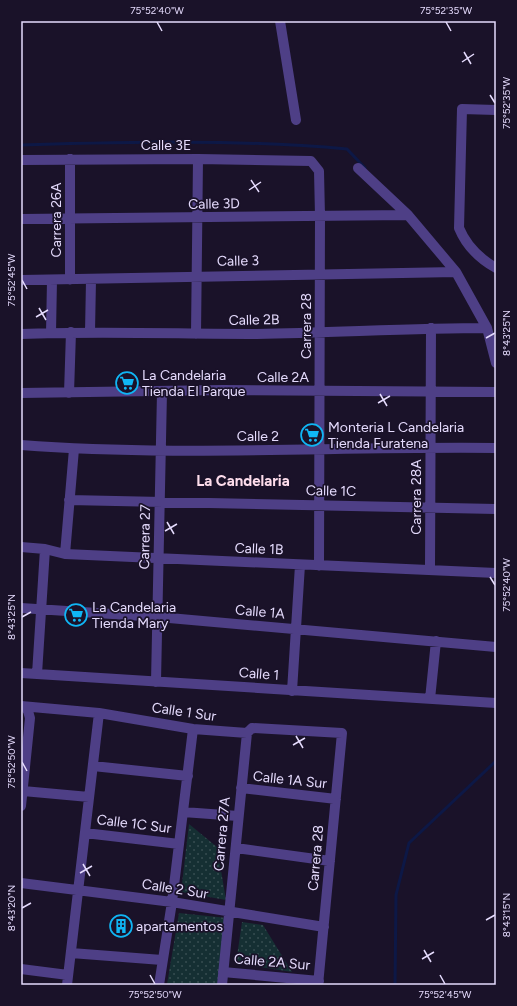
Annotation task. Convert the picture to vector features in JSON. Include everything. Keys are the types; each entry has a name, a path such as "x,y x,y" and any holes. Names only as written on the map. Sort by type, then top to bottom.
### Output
{"street":[{"path":"280,21 296,120"},
{"path":"496,110 462,109 458,228 464,240 486,262 496,268"},
{"name":"Carrera 26A","path":"70,159 70,280"},
{"path":"196,334 198,159"},
{"name":"Calle 3E","path":"21,160 198,159 311,161"},
{"name":"Carrera 28","path":"311,161 319,170 320,216 321,450 319,566"},
{"path":"358,168 408,215 456,272 487,328 496,363"},
{"name":"Calle 3D","path":"21,219 408,215"},
{"name":"Calle 3","path":"21,280 92,280 197,276 456,272"},
{"path":"51,333 52,280"},
{"path":"90,332 92,280"},
{"name":"Calle 2B","path":"21,334 71,332 196,334 320,333 431,328 487,328"},
{"name":"Carrera 28A","path":"430,570 431,328"},
{"path":"69,393 71,332"},
{"name":"Calle 2A","path":"21,393 320,391 496,392"},
{"name":"Carrera 27","path":"156,682 162,392"},
{"name":"Calle 2","path":"21,445 74,449 161,450 321,450 430,447 496,448"},
{"path":"65,554 68,500 74,449"},
{"name":"Calle 1C","path":"68,500 496,509"},
{"name":"Calle 1B","path":"21,547 45,548 65,554 496,573"},
{"path":"37,674 45,548"},
{"path":"292,691 300,565"},
{"name":"Calle 1A","path":"21,608 158,617 496,647"},
{"path":"430,699 436,641"},
{"name":"Calle 1","path":"21,673 496,703"},
{"path":"21,806 23,791 23,767 30,718 28,711 23,707"},
{"name":"Calle 1 Sur","path":"23,707 99,713 193,729 246,733 252,728 342,734"},
{"path":"21,970 67,980 99,713"},
{"path":"159,985 172,902 193,729"},
{"name":"Carrera 27A","path":"222,985 246,733"},
{"name":"Carrera 28","path":"319,983 342,734"},
{"path":"93,766 188,776"},
{"name":"Calle 1A Sur","path":"241,788 336,799"},
{"path":"23,791 89,797"},
{"path":"183,812 238,816"},
{"name":"Calle 1C Sur","path":"85,832 178,844"},
{"path":"236,848 330,861"},
{"name":"Calle 2 Sur","path":"21,883 172,902 324,926"},
{"path":"70,953 162,960"},
{"name":"Calle 2A Sur","path":"223,972 319,983"}],"green space":[{"path":"189,824 217,847 226,900 181,892"},
{"path":"179,913 227,918 218,985 167,984"},
{"path":"242,922 263,925 292,972 236,963"}],"waterway":[{"path":"21,145 184,142 306,146 347,149 365,168"},
{"path":"395,985 396,895 409,843 496,761"}],"place":[{"name":"La Candelaria Tienda El Parque","path":"127,383"},
{"name":"Monteria L Candelaria Tienda Furatena","path":"312,435"},
{"name":"La Candelaria Tienda Mary","path":"76,615"},
{"name":"apartamentos","path":"121,926"}],"district":[{"name":"La Candelaria","path":"243,481"}]}
